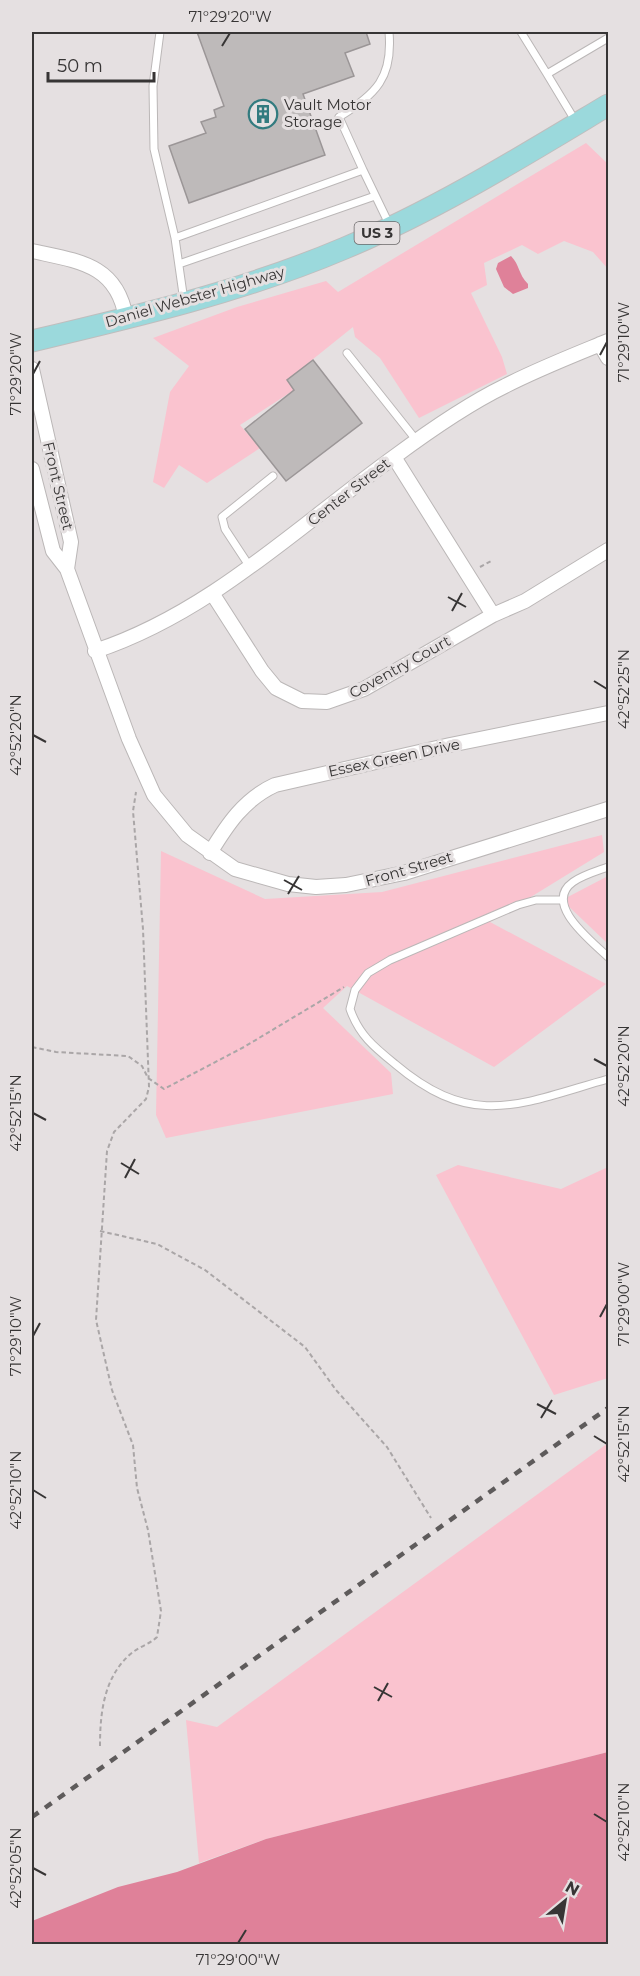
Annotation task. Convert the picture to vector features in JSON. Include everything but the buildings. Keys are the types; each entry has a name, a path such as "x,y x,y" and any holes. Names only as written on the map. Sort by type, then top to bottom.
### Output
{"main road":[{"name":"Daniel Webster Highway","path":"32,341 184,303 301,266 390,227 609,105"}],"street":[{"path":"32,250 77,261 105,276 123,298 126,318"},
{"path":"604,342 609,358"},
{"name":"Center Street","path":"95,651 136,636 212,593 250,567 394,457 505,386 604,342"},
{"name":"Front Street","path":"32,369 71,542 67,569"},
{"path":"394,457 493,615"},
{"name":"Front Street","path":"32,469 53,551 67,569 95,651 142,769 171,818 210,853 235,869 260,878 316,887 346,885 404,873 609,809"},
{"name":"Coventry Court","path":"212,593 268,679 288,695 315,702 342,699 364,689 493,615 525,601 609,550"},
{"name":"Essex Green Drive","path":"210,853 246,802 275,785 450,745 609,713"}],"lane":[{"path":"160,32 153,86 153,149 175,238 184,303"},
{"path":"389,32 391,51 376,91 339,117 390,227"},
{"path":"521,32 577,124"},
{"path":"547,74 609,38"},
{"path":"175,238 363,170"},
{"path":"179,264 375,196"},
{"path":"346,353 417,441"},
{"path":"250,567 225,529 222,517 273,476"},
{"path":"609,867 575,881 568,887 562,900 566,912 575,925 609,957"},
{"path":"562,900 536,900 518,904 390,960 368,973 351,1000 350,1009 356,1027 364,1038 402,1071 437,1095 469,1106 499,1106 609,1079"}],"path":[{"path":"477,568 491,561"},
{"path":"100,1746 103,1704 110,1682 132,1653 157,1637 161,1611 148,1530 138,1495 131,1433 112,1390 96,1320 107,1151 114,1132 121,1122 146,1099 148,1078 143,929 133,811 142,769"},
{"path":"32,1047 56,1052 128,1056 142,1066 148,1078 164,1089 244,1047 368,973"},
{"path":"100,1231 157,1244 205,1270 305,1347 346,1403 387,1447 431,1518"}],"shaded area":[{"path":"586,143 608,164 608,269 593,252 564,241 538,254 522,245 484,263 487,285 471,293 502,357 507,374 419,418 380,358 355,337 353,327 287,380 294,390 240,425 260,448 207,483 179,465 164,488 153,482 170,392 189,366 153,338 237,307 326,281 338,292"},
{"path":"511,256 528,284 528,288 513,294 504,287 496,269 498,263"},
{"path":"602,835 604,852 490,922 606,984 494,1067 347,986 323,1008 391,1073 393,1094 166,1138 156,1115 161,851 265,899 382,892"},
{"path":"608,876 608,944 562,900"},
{"path":"458,1165 561,1189 608,1167 608,1378 554,1395 436,1175"},
{"path":"608,1443 608,1752 266,1839 199,1863 186,1720 217,1727"},
{"path":"608,1752 608,1944 32,1944 32,1921 118,1887 177,1872 266,1839"}],"railway":[{"path":"32,1817 608,1408"}],"place":[{"name":"Vault Motor Storage","path":"263,114"}]}
